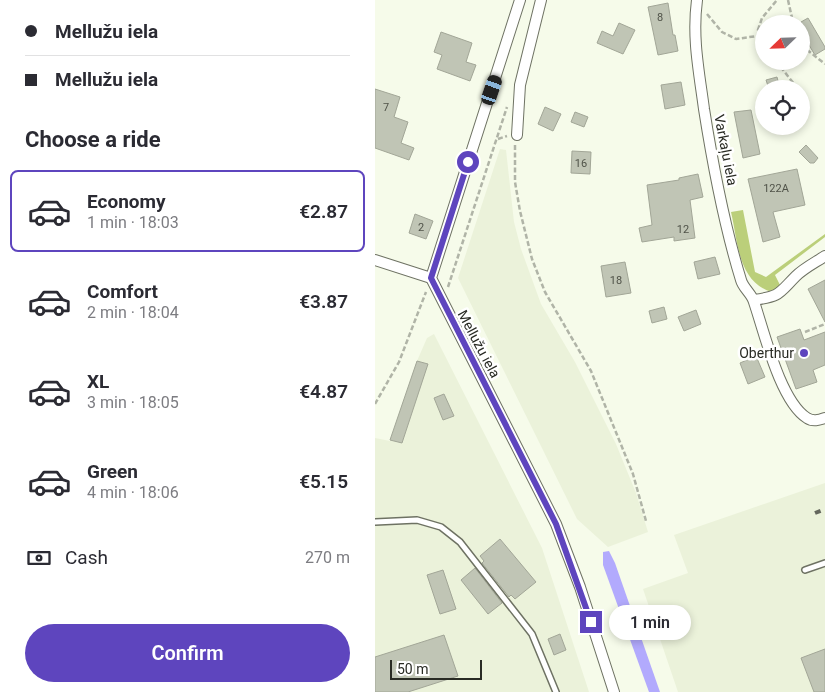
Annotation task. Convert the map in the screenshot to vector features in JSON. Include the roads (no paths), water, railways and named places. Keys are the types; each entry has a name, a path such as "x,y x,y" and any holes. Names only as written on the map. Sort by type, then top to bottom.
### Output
{"street":[{"path":"375,260 431,278 520,0"},
{"path":"517,135 520,85 541,0"},
{"name":"Varkaļu iela","path":"697,2 693,25 712,158 741,282 754,300"},
{"path":"825,256 797,275 783,291 769,298 754,300 759,323 783,386 797,408 807,419 817,421 825,418"},
{"name":"Mellužu iela","path":"431,278 556,524 580,587 614,692"}],"lane":[{"path":"375,522 417,520 441,527 460,542 532,634 556,692"},
{"path":"805,570 825,564"}],"railway":[{"path":"815,513 825,509"}],"place":[{"name":"Oberthur","path":"804,353"}]}
